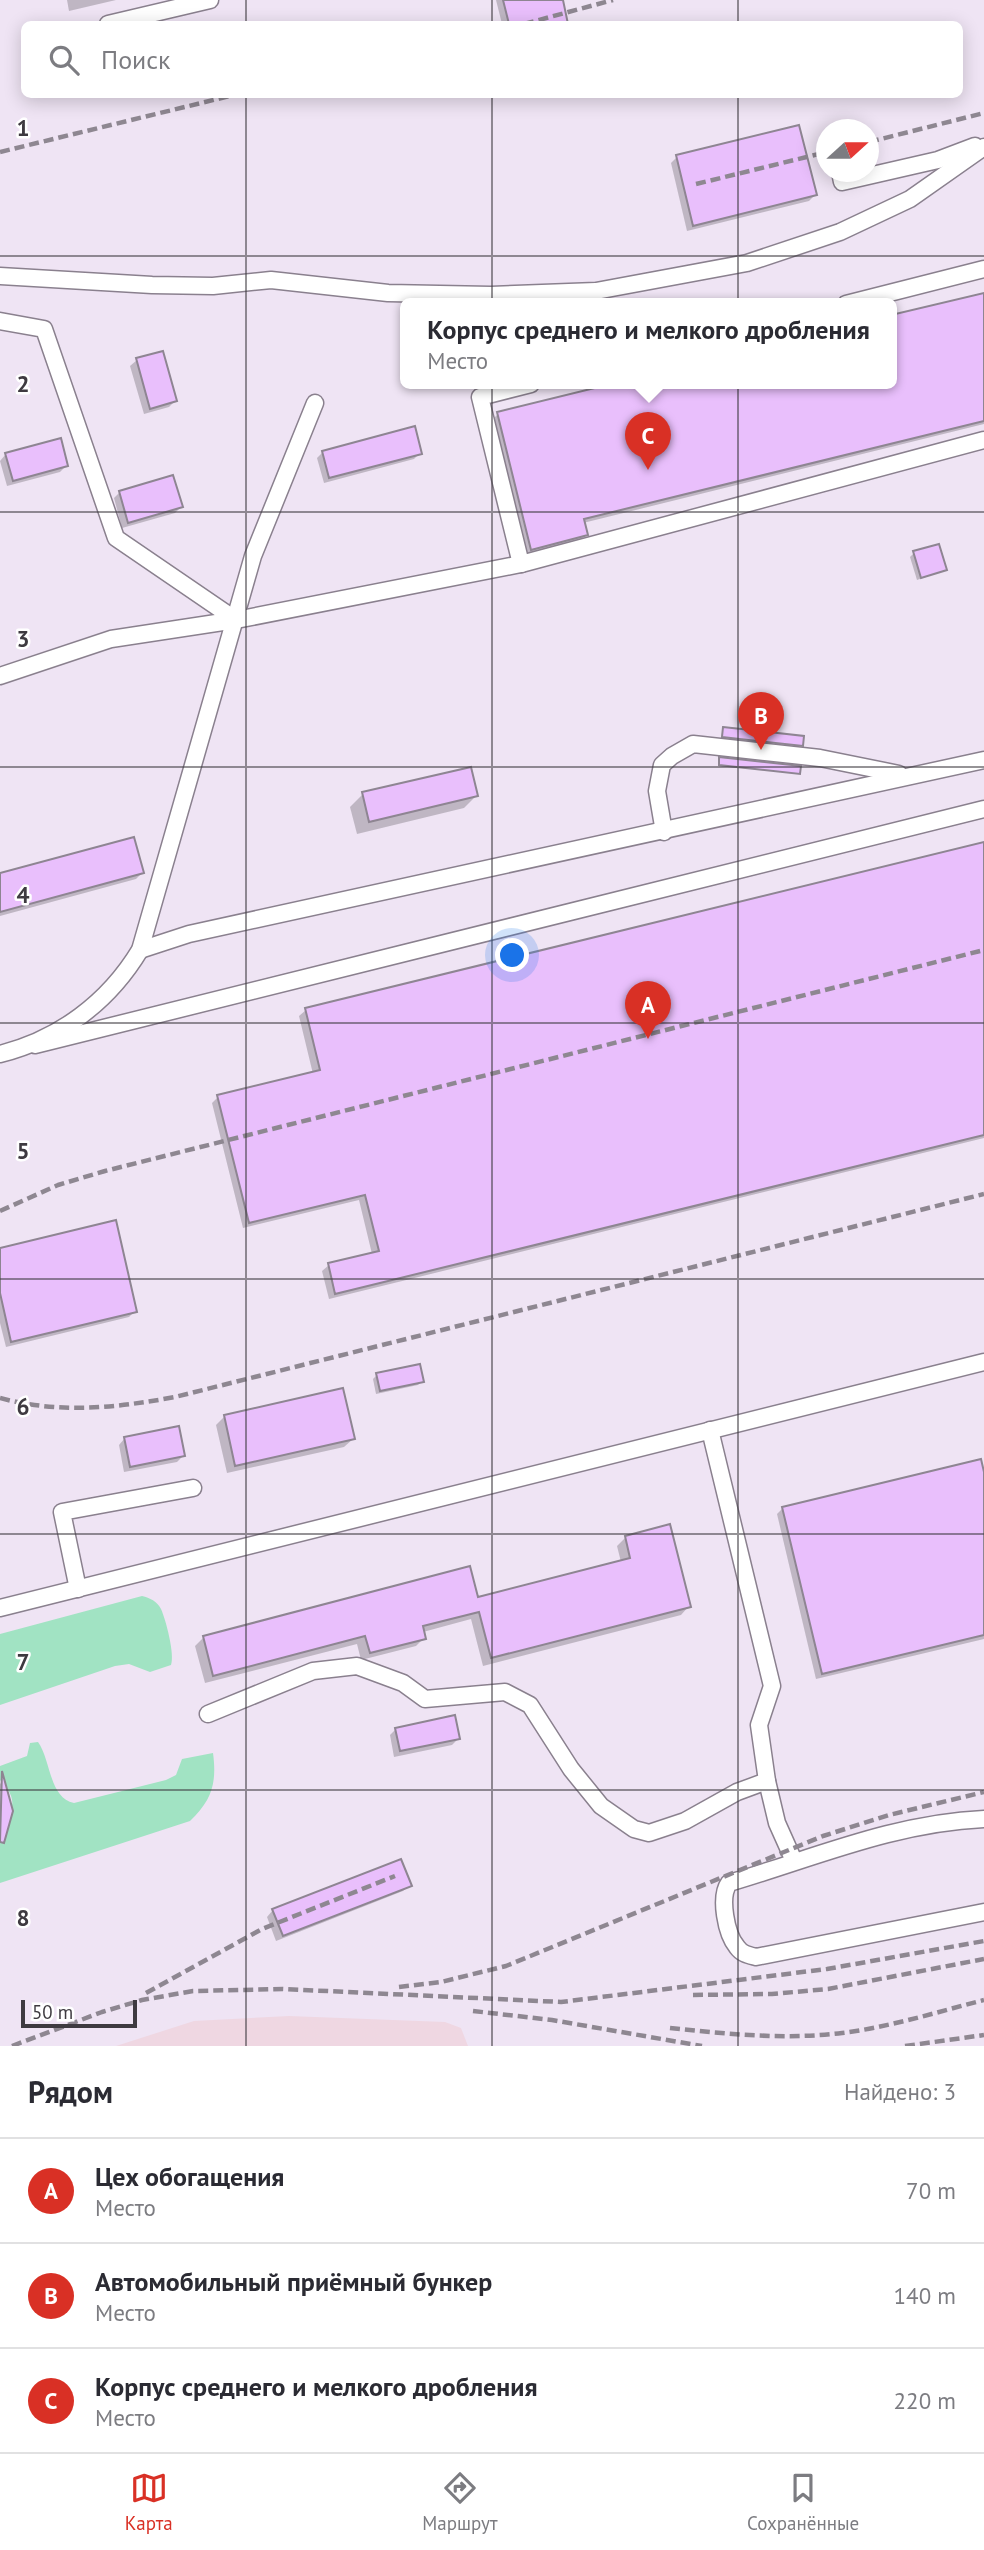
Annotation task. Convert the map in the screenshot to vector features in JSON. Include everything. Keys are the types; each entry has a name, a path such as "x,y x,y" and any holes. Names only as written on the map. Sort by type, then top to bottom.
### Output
{"lane":[{"path":"121,21 211,0"},
{"path":"879,174 938,160 984,145"},
{"path":"0,275 152,285 213,286 271,281 401,294 491,295 596,291 747,263 840,232 911,199 984,145"},
{"path":"870,298 984,269"},
{"path":"0,321 44,329 116,538 236,620"},
{"path":"511,389 480,397 521,564"},
{"path":"34,1045 64,1028 107,994 139,950 253,556 315,403"},
{"path":"0,676 111,639 236,620 521,564 984,440"},
{"path":"664,832 657,791 662,765 693,744 820,758 909,775"},
{"path":"139,950 189,934 984,760"},
{"path":"0,1054 984,809"},
{"path":"0,1608 984,1362"},
{"path":"710,1430 772,1686 759,1726 767,1781 777,1823 794,1860"},
{"path":"78,1589 62,1511 193,1488"},
{"path":"208,1714 313,1671 357,1666 403,1683 425,1699 505,1692 530,1705 571,1769 601,1806 634,1829 649,1833 675,1825 737,1792 767,1781"},
{"path":"984,1819 912,1826 794,1860 729,1884 723,1898 735,1945 746,1955 768,1957 984,1912"}],"shaded area":[{"path":"289,2016 445,2022 461,2028 468,2046 116,2046 194,2021"}],"green space":[{"path":"142,1596 153,1600 161,1609 171,1646 171,1665 150,1672 129,1664 115,1666 0,1705 0,1634"},
{"path":"38,1742 55,1786 66,1800 74,1803 166,1780 176,1775 182,1759 213,1753 211,1790 203,1806 190,1821 0,1883 0,1837 12,1803 0,1780 0,1766 27,1756 30,1743"}],"building":[{"path":"503,0 563,0 567,21 508,21"},
{"path":"799,125 817,195 693,226 676,155"},
{"path":"984,293 984,421 584,519 588,535 531,550 497,412 591,389 897,389 897,314"},
{"path":"163,351 177,401 150,409 136,358"},
{"path":"415,426 422,454 329,478 322,451"},
{"path":"61,438 68,466 13,481 5,453"},
{"path":"173,475 183,507 128,523 119,491"},
{"path":"939,544 947,570 921,578 913,551"},
{"path":"723,727 804,736 803,746 722,737"},
{"path":"719,757 801,766 800,774 719,765"},
{"path":"471,767 478,796 369,822 362,792"},
{"path":"134,837 144,873 0,912 0,873"},
{"path":"984,842 984,1135 335,1294 328,1263 379,1251 365,1195 249,1223 217,1095 320,1070 305,1008"},
{"path":"116,1220 137,1312 11,1342 0,1293 0,1248"},
{"path":"420,1364 424,1382 380,1391 376,1373"},
{"path":"343,1388 355,1439 235,1466 224,1415"},
{"path":"179,1426 185,1456 130,1467 124,1437"},
{"path":"981,1459 984,1472 984,1635 822,1674 782,1507"},
{"path":"670,1524 691,1607 491,1658 479,1612 423,1626 426,1639 370,1653 365,1636 213,1676 203,1636 470,1566 478,1597 630,1558 625,1536"},
{"path":"455,1715 460,1739 400,1751 395,1728"},
{"path":"2,1771 13,1811 4,1843 0,1842"},
{"path":"401,1859 412,1886 283,1936 272,1909"}],"railway":[{"path":"535,21 613,0"},
{"path":"0,152 222,98"},
{"path":"879,139 984,113"},
{"path":"696,184 816,155"},
{"path":"0,1211 58,1185 105,1171 984,950"},
{"path":"0,1398 44,1406 88,1408 175,1397 984,1194"},
{"path":"399,1987 441,1982 506,1966 823,1836 889,1815 984,1792"},
{"path":"146,1993 262,1929 395,1876"},
{"path":"12,2046 102,2012 142,2000 193,1991 283,1989 561,2002 827,1969 984,1941"},
{"path":"693,1995 772,1994 828,1989 984,1959"},
{"path":"670,2028 756,2035 821,2035 878,2027 984,2000"},
{"path":"473,2011 552,2020 702,2046"},
{"path":"905,2046 984,2035"}],"place":[{"name":"Корпус среднего и мелкого дробления","path":"648,470"},
{"name":"Автомобильный приёмный бункер","path":"761,750"},
{"name":"Цех обогащения","path":"648,1039"}]}
